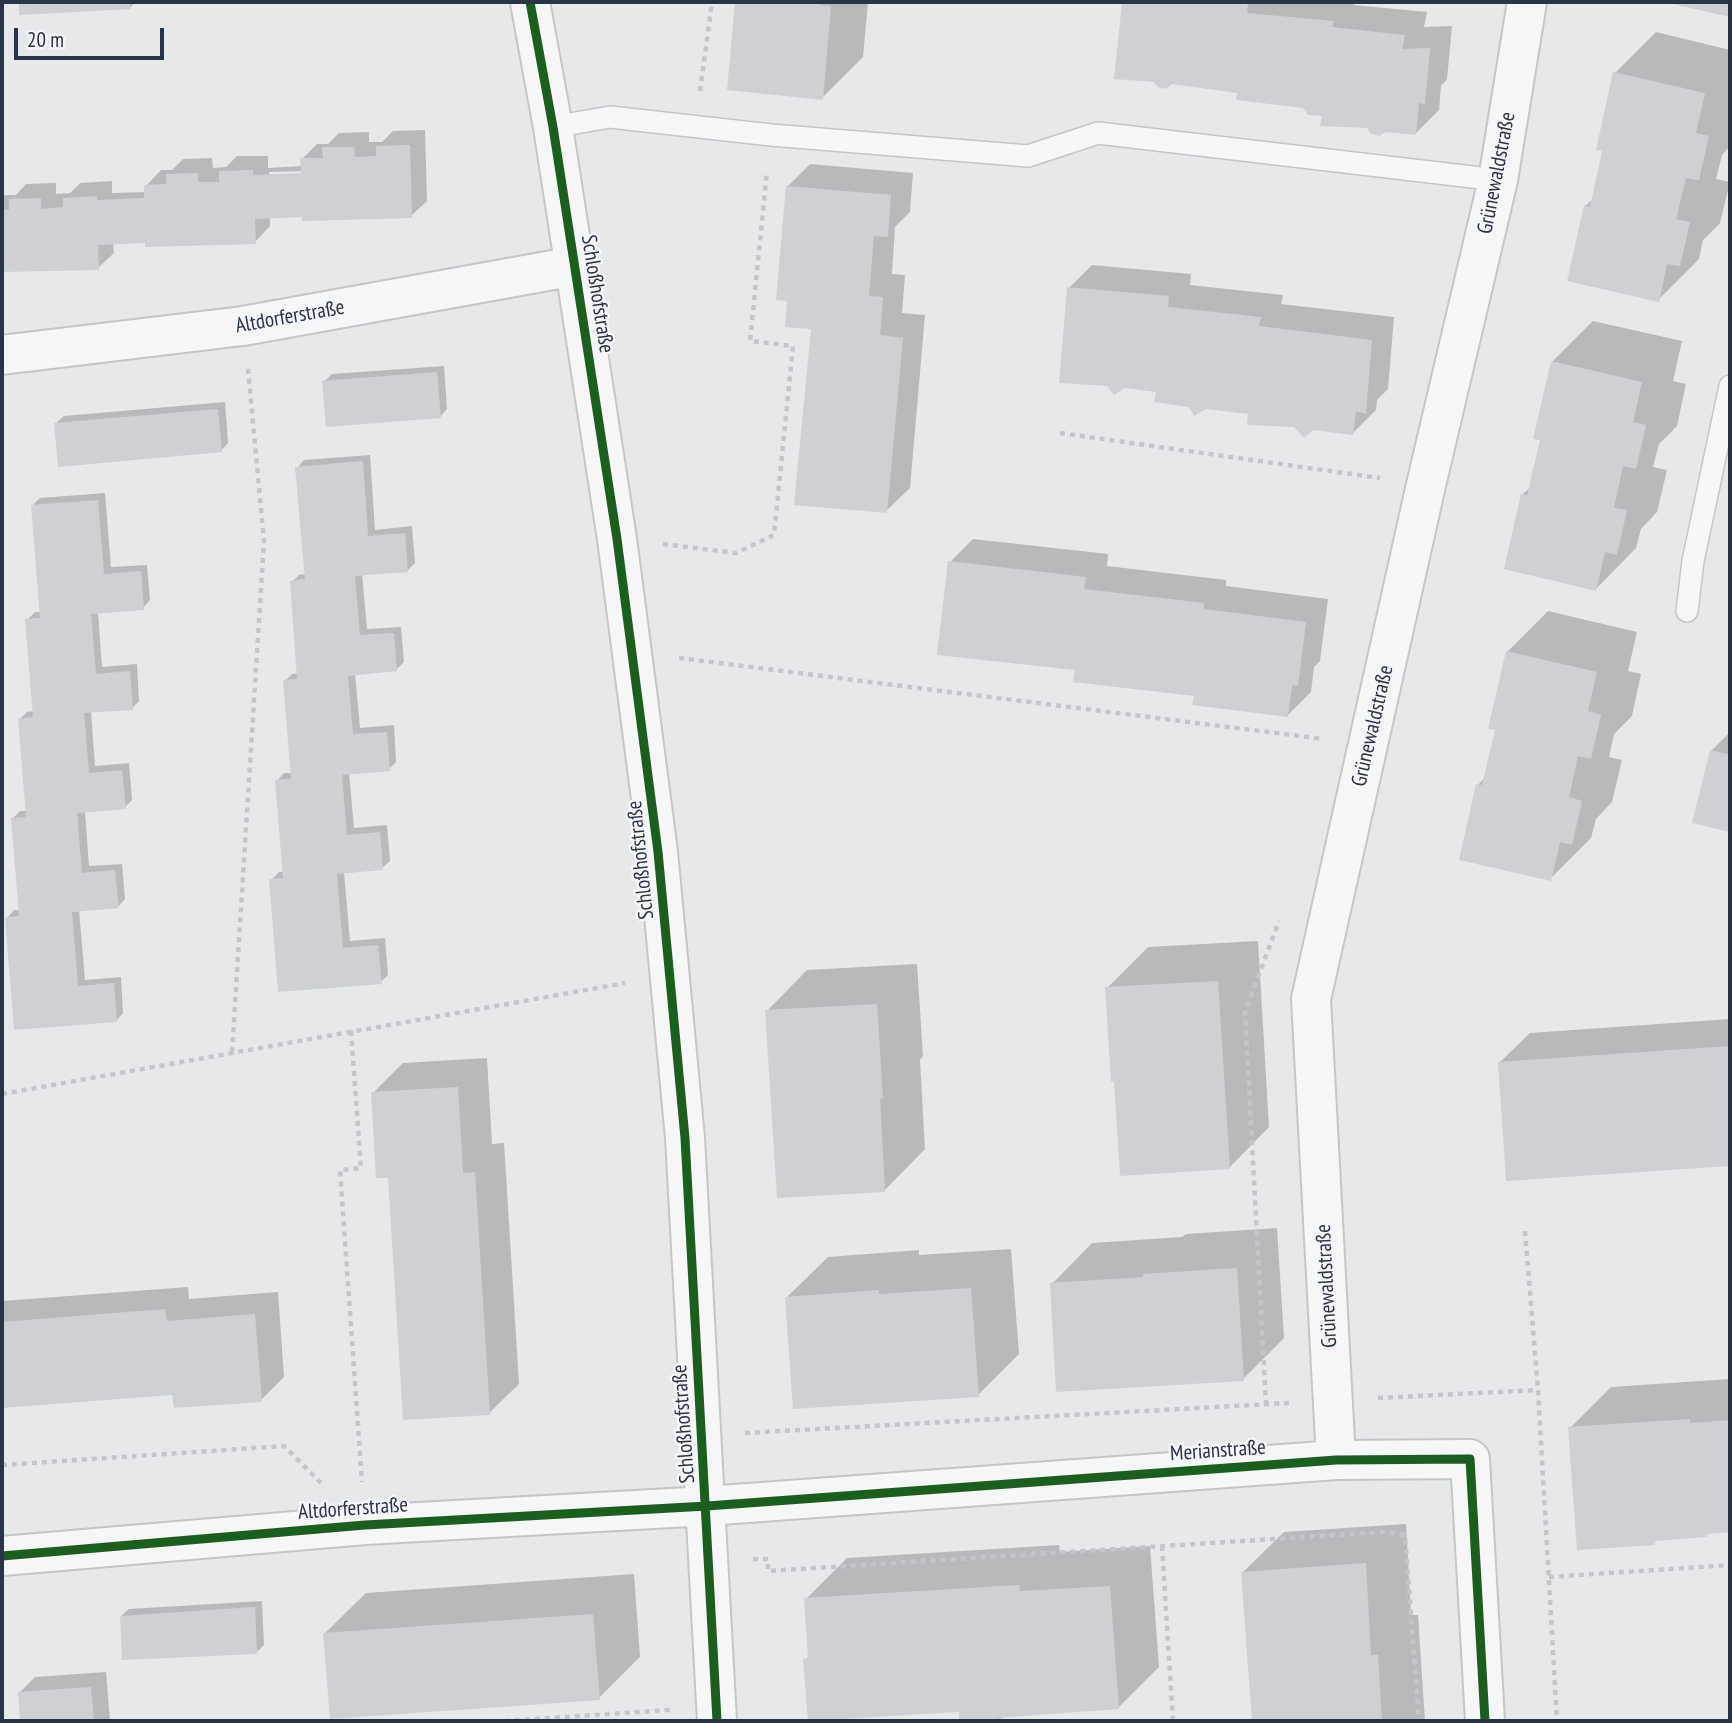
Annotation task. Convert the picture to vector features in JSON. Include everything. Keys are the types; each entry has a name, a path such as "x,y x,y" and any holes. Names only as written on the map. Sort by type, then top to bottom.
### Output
{"street":[{"name":"Schloßhofstraße","path":"530,2 554,127 634,653 671,975 685,1138 717,1714"},
{"name":"Grünewaldstraße","path":"1336,1460 1311,999 1370,745 1426,485 1498,180 1527,2"},
{"name":"Altdorferstraße","path":"2,355 243,326 575,267"},
{"name":"Merianstraße","path":"707,1506 1336,1460 1470,1459 1485,1721"},
{"name":"Altdorferstraße","path":"2,1556 365,1525 707,1506"}],"lane":[{"path":"554,127 610,117 771,135 1028,156 1098,133 1498,180"},
{"path":"1687,611 1693,561 1730,386"}],"path":[{"path":"696,127 712,2"},
{"path":"617,539 736,552 774,535 793,346 750,341 771,135"},
{"path":"232,1052 264,541 243,326"},
{"path":"1060,433 1426,485"},
{"path":"634,653 1370,745"},
{"path":"1266,1405 1245,1012 1280,920"},
{"path":"2,1094 671,975"},
{"path":"351,1031 361,1168 340,1170 365,1525"},
{"path":"1525,1231 1538,1390 1557,1721"},
{"path":"702,1435 1538,1390"},
{"path":"2,1465 284,1446 365,1525"},
{"path":"709,1559 768,1559 768,1571 1385,1532 1405,1535 1419,1721"},
{"path":"1162,1546 1173,1721"},
{"path":"1549,1577 1730,1565"},
{"path":"505,1721 717,1714"}],"building":[{"path":"19,2 130,2 130,9 19,15"},
{"path":"735,2 821,2 821,5 831,6 823,100 727,90"},
{"path":"1122,2 1248,2 1247,13 1334,21 1332,27 1405,35 1402,49 1430,48 1425,104 1419,103 1416,135 1385,132 1380,136 1371,134 1367,128 1320,126 1322,116 1308,115 1303,108 1236,100 1237,93 1172,84 1166,89 1158,87 1154,82 1114,79"},
{"path":"1730,2 1730,17 1669,3"},
{"path":"1613,72 1705,93 1696,133 1709,136 1699,180 1686,178 1676,219 1690,222 1680,266 1667,264 1659,302 1567,281 1584,205 1590,207 1602,151 1596,150"},
{"path":"410,145 412,218 302,221 302,217 255,219 256,244 145,247 145,243 98,245 99,270 2,272 2,210 9,210 9,199 41,198 41,209 63,207 63,198 144,198 144,185 166,184 166,174 198,173 198,182 219,182 219,171 253,170 253,175 301,173 300,158 323,158 322,147 354,147 355,157 376,156 376,146"},
{"path":"786,186 891,195 888,237 874,236 869,296 883,297 880,335 903,338 887,513 794,505 811,329 785,327 787,301 776,300"},
{"path":"1067,287 1169,296 1168,307 1261,317 1259,326 1372,340 1366,414 1356,411 1353,435 1313,430 1304,438 1294,427 1247,425 1248,414 1206,409 1194,416 1189,407 1154,402 1156,392 1124,388 1114,395 1107,386 1059,383"},
{"path":"1551,361 1642,382 1633,422 1646,425 1636,469 1623,466 1614,508 1627,510 1617,555 1605,552 1596,591 1504,569 1521,494 1527,495 1540,440 1533,439"},
{"path":"437,372 441,418 326,427 322,381"},
{"path":"218,409 222,452 58,467 54,423"},
{"path":"363,461 368,536 405,533 408,572 355,576 360,635 394,633 397,671 348,676 353,734 387,732 390,771 342,775 347,835 380,832 383,870 337,874 343,948 378,945 382,984 278,992 269,879 283,878 275,780 291,779 283,680 297,679 290,581 305,579 295,467"},
{"path":"98,500 104,574 141,571 144,610 91,614 96,674 130,671 133,710 84,713 89,773 122,770 126,809 77,813 82,873 115,870 119,908 72,912 78,986 114,983 117,1022 14,1030 5,917 19,916 11,818 26,817 18,719 33,717 25,619 40,618 31,505"},
{"path":"948,561 1086,577 1084,589 1204,603 1204,609 1306,622 1298,686 1292,685 1288,717 1192,705 1194,696 1073,682 1075,670 937,655"},
{"path":"1506,651 1597,672 1588,711 1601,715 1591,759 1578,756 1569,797 1582,801 1572,845 1560,842 1551,881 1459,860 1476,784 1482,785 1495,730 1488,729"},
{"path":"1710,750 1730,755 1730,832 1692,823"},
{"path":"1218,981 1230,1169 1120,1176 1105,987"},
{"path":"877,1004 885,1192 777,1198 765,1010"},
{"path":"1730,1046 1730,1166 1506,1181 1498,1062"},
{"path":"458,1087 463,1173 475,1172 490,1415 403,1420 388,1178 376,1178 371,1092"},
{"path":"1237,1268 1244,1381 1056,1392 1050,1283"},
{"path":"971,1288 979,1397 793,1409 785,1297 879,1290 879,1294"},
{"path":"165,1309 167,1321 255,1314 262,1402 174,1408 172,1395 2,1408 2,1322"},
{"path":"1690,1419 1690,1423 1730,1420 1730,1532 1707,1534 1707,1537 1655,1541 1655,1545 1577,1550 1568,1427"},
{"path":"1366,1563 1371,1655 1378,1655 1382,1721 1252,1721 1241,1572"},
{"path":"1019,1585 1020,1591 1110,1586 1119,1709 997,1718 997,1721 959,1721 959,1712 808,1721 803,1659 808,1658 804,1598"},
{"path":"255,1607 257,1654 122,1660 120,1616"},
{"path":"593,1614 600,1700 330,1719 323,1633"},
{"path":"91,1687 94,1721 20,1721 18,1692"}],"cycle path":[{"path":"530,2 553,127 617,539 658,852 685,1138 717,1721"},
{"path":"2,1556 365,1525 707,1506 1336,1460 1470,1459 1485,1721"}]}
